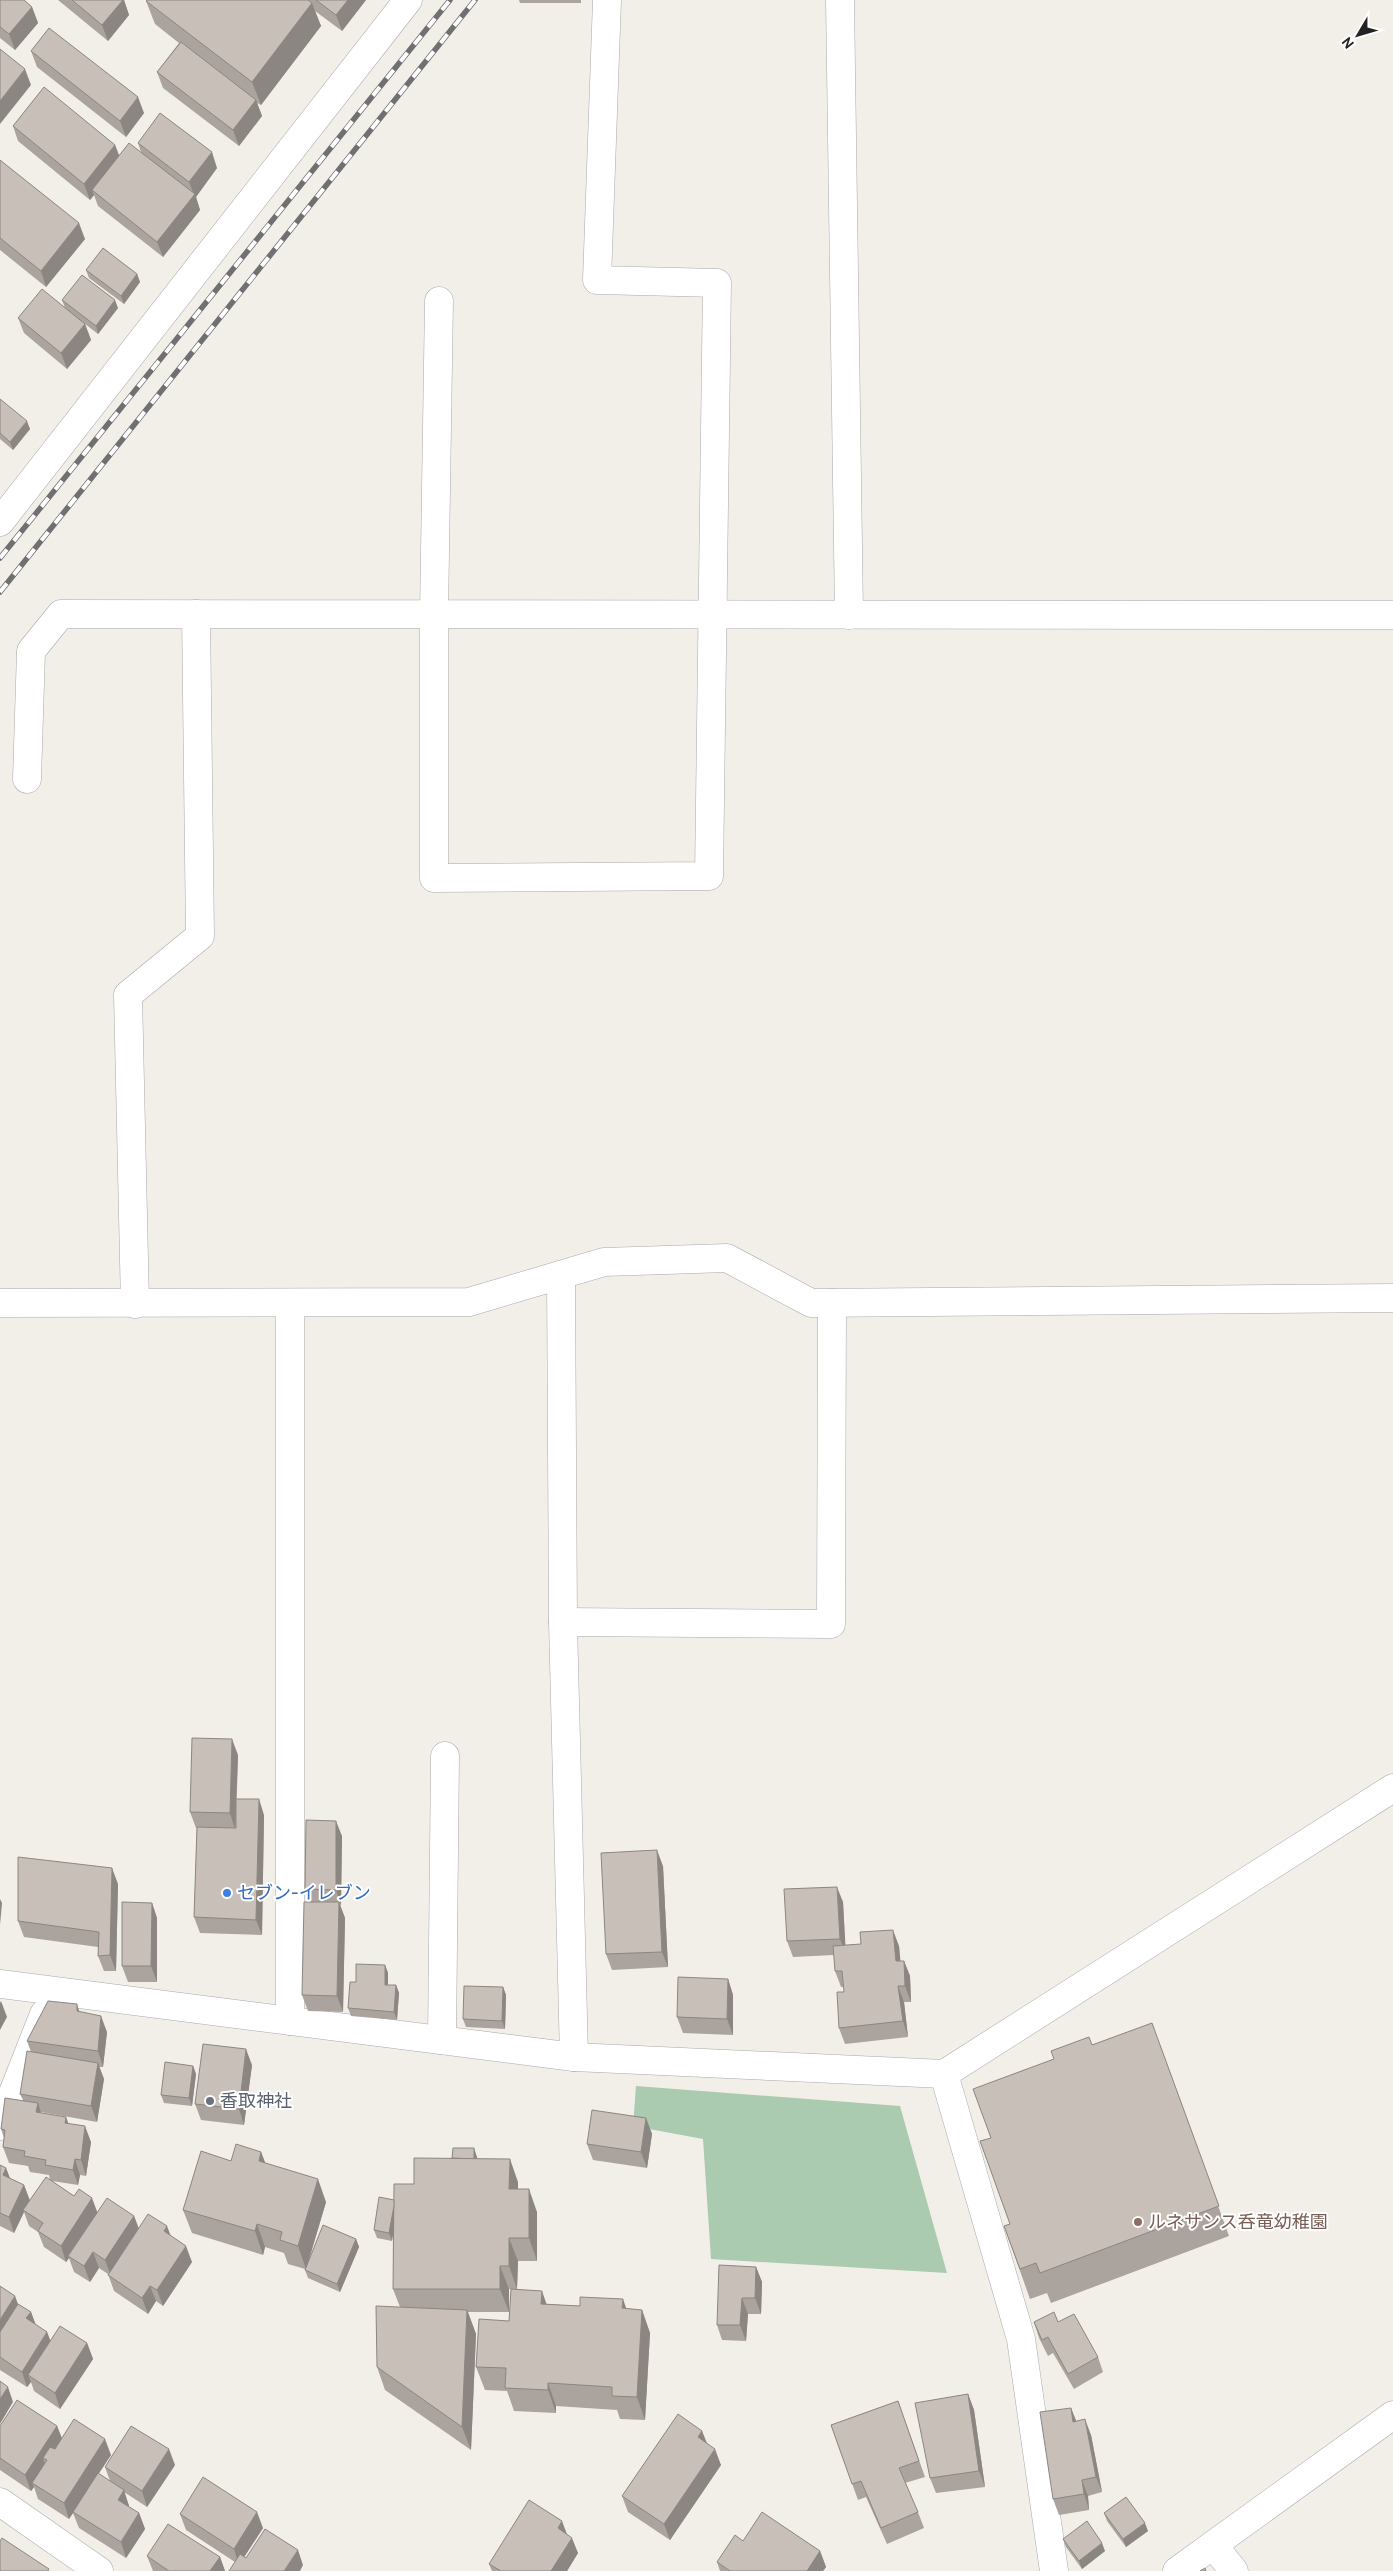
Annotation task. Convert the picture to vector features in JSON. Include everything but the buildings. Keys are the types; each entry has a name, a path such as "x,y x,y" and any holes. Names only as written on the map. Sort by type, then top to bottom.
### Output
{"street":[{"path":"0,522 408,0"},
{"path":"439,301 434,614 434,878 709,876 716,284 597,280 608,0"},
{"path":"840,0 849,615"},
{"path":"27,779 31,651 61,614 1393,615"},
{"path":"135,1304 128,994 200,936 196,614"},
{"path":"0,1303 469,1302 604,1262 727,1258 810,1303 1393,1298"},
{"path":"561,1275 563,1622 574,2057"},
{"path":"290,1303 290,2021"},
{"path":"563,1622 831,1624 832,1303"},
{"path":"442,2040 445,1756"},
{"path":"0,1984 574,2057 944,2074 1393,1788"},
{"path":"0,2126 52,1992"},
{"path":"944,2074 1021,2338 1054,2571"},
{"path":"1177,2571 1393,2415"},
{"path":"0,2502 100,2571"},
{"path":"1213,2545 1234,2571"}],"green space":[{"path":"636,2086 900,2106 947,2273 711,2259 703,2139 633,2126"}],"railway":[{"path":"0,558 450,0"},
{"path":"0,592 475,0"}],"place":[{"name":"セブン-イレブン","path":"227,1893"},
{"name":"香取神社","path":"210,2101"},
{"name":"ルネサンス呑竜幼稚園","path":"1138,2222"}]}
